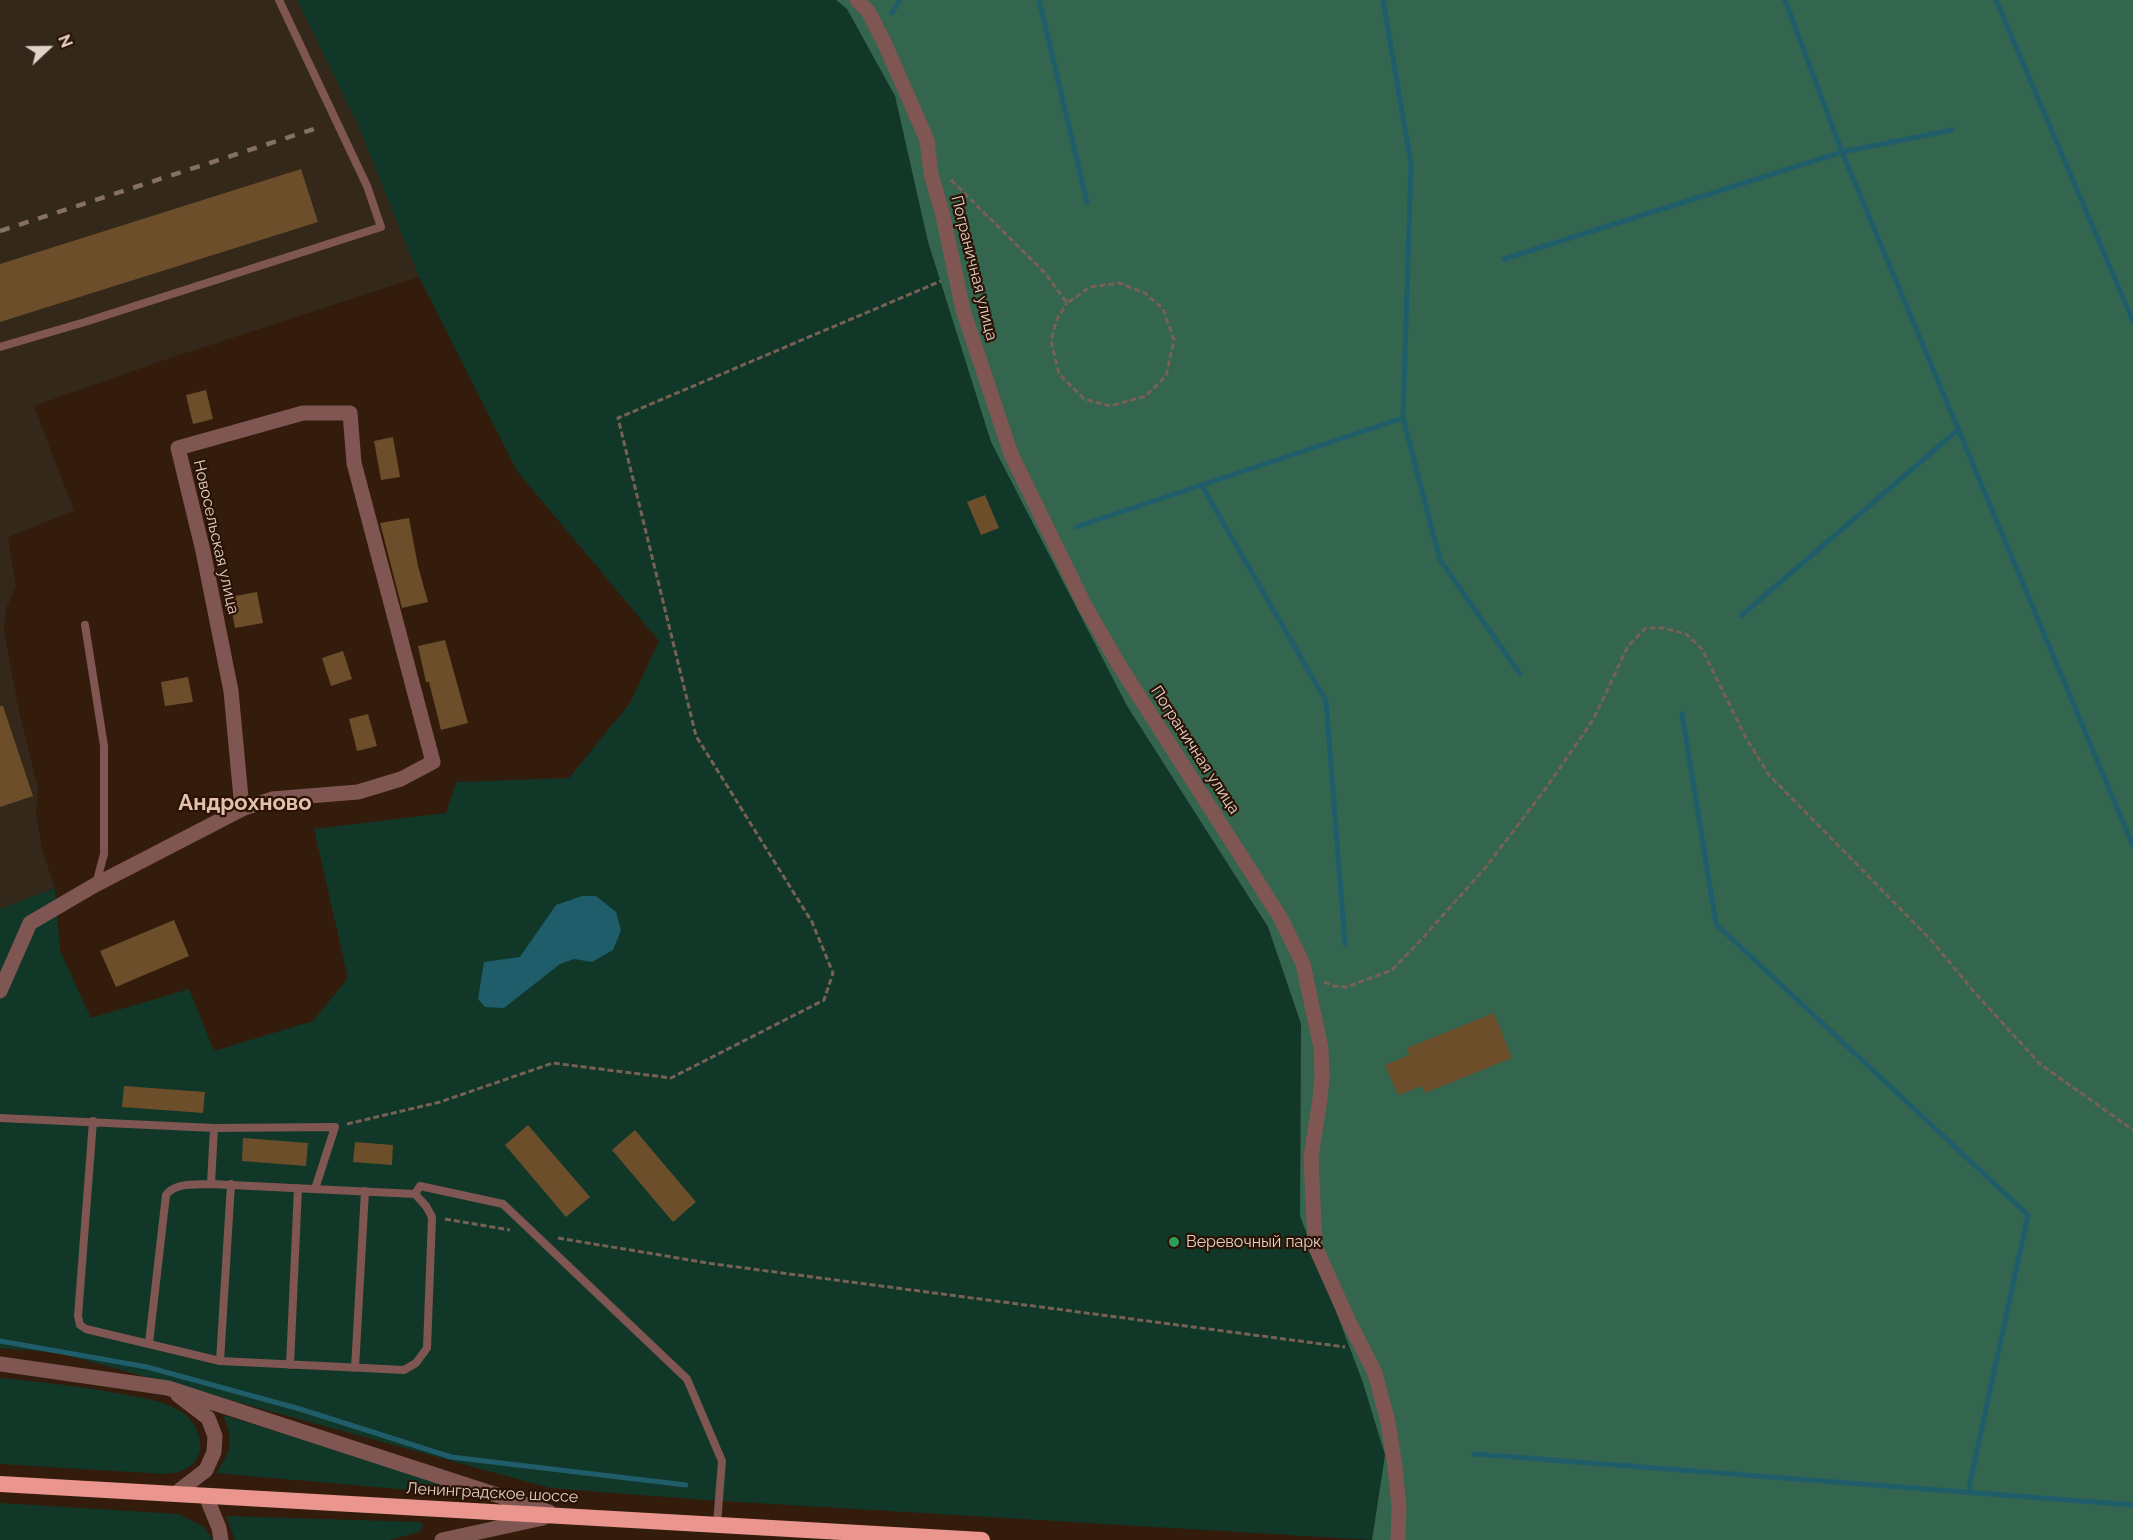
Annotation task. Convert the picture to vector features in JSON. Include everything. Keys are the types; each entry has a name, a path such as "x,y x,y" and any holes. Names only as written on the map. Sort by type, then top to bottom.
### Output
{"highway":[{"name":"Ленинградское шоссе","path":"0,1484 982,1540"}],"street":[{"name":"Пограничная улица","path":"857,0 868,11 884,42 927,140 931,174 943,216 954,275 976,353 1011,453 1062,563 1119,664 1280,917 1303,964 1321,1048 1320,1100 1311,1157 1315,1246 1375,1373 1388,1422 1399,1507 1398,1540"},
{"name":"Новосельская улица","path":"303,413 350,413 354,463 433,762 401,779 358,792 272,799 242,809 231,691 203,551 178,448 303,413"},
{"path":"0,991 30,923 95,885 242,809"},
{"path":"0,1364 168,1388 558,1515"},
{"path":"168,1388 208,1418 215,1436 214,1452 206,1470 175,1494"},
{"path":"206,1496 219,1528 221,1540"},
{"path":"442,1540 558,1515"}],"lane":[{"path":"0,347 381,227 367,186 279,0"},
{"path":"85,626 104,746 104,854 95,885"},
{"path":"0,1118 214,1128 335,1127 315,1189"},
{"path":"93,1121 78,1316 80,1325 86,1329 220,1361 404,1370 416,1363 427,1348 432,1217 415,1194 231,1184 171,1188 166,1195 149,1343"},
{"path":"211,1184 214,1128"},
{"path":"220,1361 231,1184"},
{"path":"415,1194 420,1186 503,1204 687,1379 722,1461 717,1524"},
{"path":"290,1365 298,1188"},
{"path":"355,1368 364,1191"}],"path":[{"path":"948,177 1045,273 1067,303"},
{"path":"335,1127 440,1102 553,1063 671,1078 824,1000 833,973 812,922 696,736 618,418 954,275"},
{"path":"1119,283 1145,293 1162,309 1174,340 1166,376 1146,396 1110,406 1084,399 1059,374 1051,341 1056,321 1067,303 1090,287 1119,283"},
{"path":"1303,964 1321,981 1334,986 1347,987 1392,970 1486,867 1546,788 1593,720 1628,646 1646,628 1664,628 1686,634 1702,650 1746,738 1769,775 1930,939 1976,994 2040,1064 2133,1130"},
{"path":"432,1217 514,1231"},
{"path":"549,1237 725,1266 1363,1350"}],"shaded area":[{"path":"0,0 297,0 357,123 419,277 167,359 34,406 74,511 8,537 16,586 6,609 4,631 18,706 38,789 36,812 42,850 55,888 0,909"}],"green space":[{"path":"297,0 836,0 847,9 895,96 928,242 991,442 1127,706 1268,927 1301,1024 1300,1216 1363,1383 1385,1455 1372,1540 706,1500 550,1488 59,1353 0,1348 0,909 55,888 60,951 91,1018 189,989 214,1051 313,1021 348,978 314,829 446,813 456,782 569,778 630,703 659,641 517,471 419,277 357,123"},
{"path":"836,0 2133,0 2133,1540 1372,1540 1385,1455 1363,1383 1300,1216 1301,1024 1268,927 1127,706 991,442 928,242 895,96 847,9"},
{"path":"0,1378 141,1397 165,1404 177,1409 191,1420 199,1437 199,1454 195,1462 185,1469 165,1474 0,1464"},
{"path":"223,1415 444,1483 447,1490 443,1493 216,1473 230,1445 229,1432"},
{"path":"0,1503 179,1514 204,1527 213,1540 0,1540"},
{"path":"226,1516 420,1522 423,1525 420,1532 389,1540 235,1540"}],"water":[{"path":"582,896 596,896 616,912 621,930 613,950 592,962 574,959 560,964 504,1008 485,1007 478,999 484,962 520,957 556,905"}],"building":[{"path":"301,169 318,222 0,322 0,264"},
{"path":"206,390 213,419 193,424 186,395"},
{"path":"393,437 400,477 381,480 374,441"},
{"path":"985,495 999,528 981,535 967,502"},
{"path":"409,518 418,566 428,602 402,608 380,523"},
{"path":"257,592 263,623 235,628 229,597"},
{"path":"445,640 468,723 441,730 418,646"},
{"path":"343,651 352,679 331,686 322,658"},
{"path":"188,677 193,702 165,706 161,682"},
{"path":"0,706 3,706 33,796 0,807"},
{"path":"368,714 377,746 357,751 349,719"},
{"path":"174,920 189,956 116,987 100,951"},
{"path":"1494,1013 1512,1058 1425,1093 1422,1086 1398,1095 1385,1065 1409,1055 1407,1048"},
{"path":"124,1086 205,1092 203,1113 122,1107"},
{"path":"528,1125 590,1197 566,1217 505,1145"},
{"path":"635,1130 696,1202 673,1222 612,1150"},
{"path":"243,1138 308,1143 306,1166 242,1161"},
{"path":"355,1142 393,1145 392,1165 353,1162"}],"waterway":[{"path":"892,13 900,0"},
{"path":"1039,0 1087,202"},
{"path":"1383,0 1411,164 1403,418 1440,560 1520,674"},
{"path":"1785,0 1842,152 2133,846"},
{"path":"1996,0 2133,321"},
{"path":"1504,259 1842,152 1952,130"},
{"path":"1076,527 1403,418"},
{"path":"1742,615 1959,429"},
{"path":"1202,486 1326,701 1345,944"},
{"path":"1682,714 1716,924 2028,1215 1968,1492"},
{"path":"0,1341 147,1367 300,1409 451,1457 686,1485"},
{"path":"1474,1454 2133,1505"}],"railway":[{"path":"0,231 314,129"}],"place":[{"name":"Веревочный парк","path":"1174,1242"}],"district":[{"name":"Андрохново","path":"245,803"}]}
